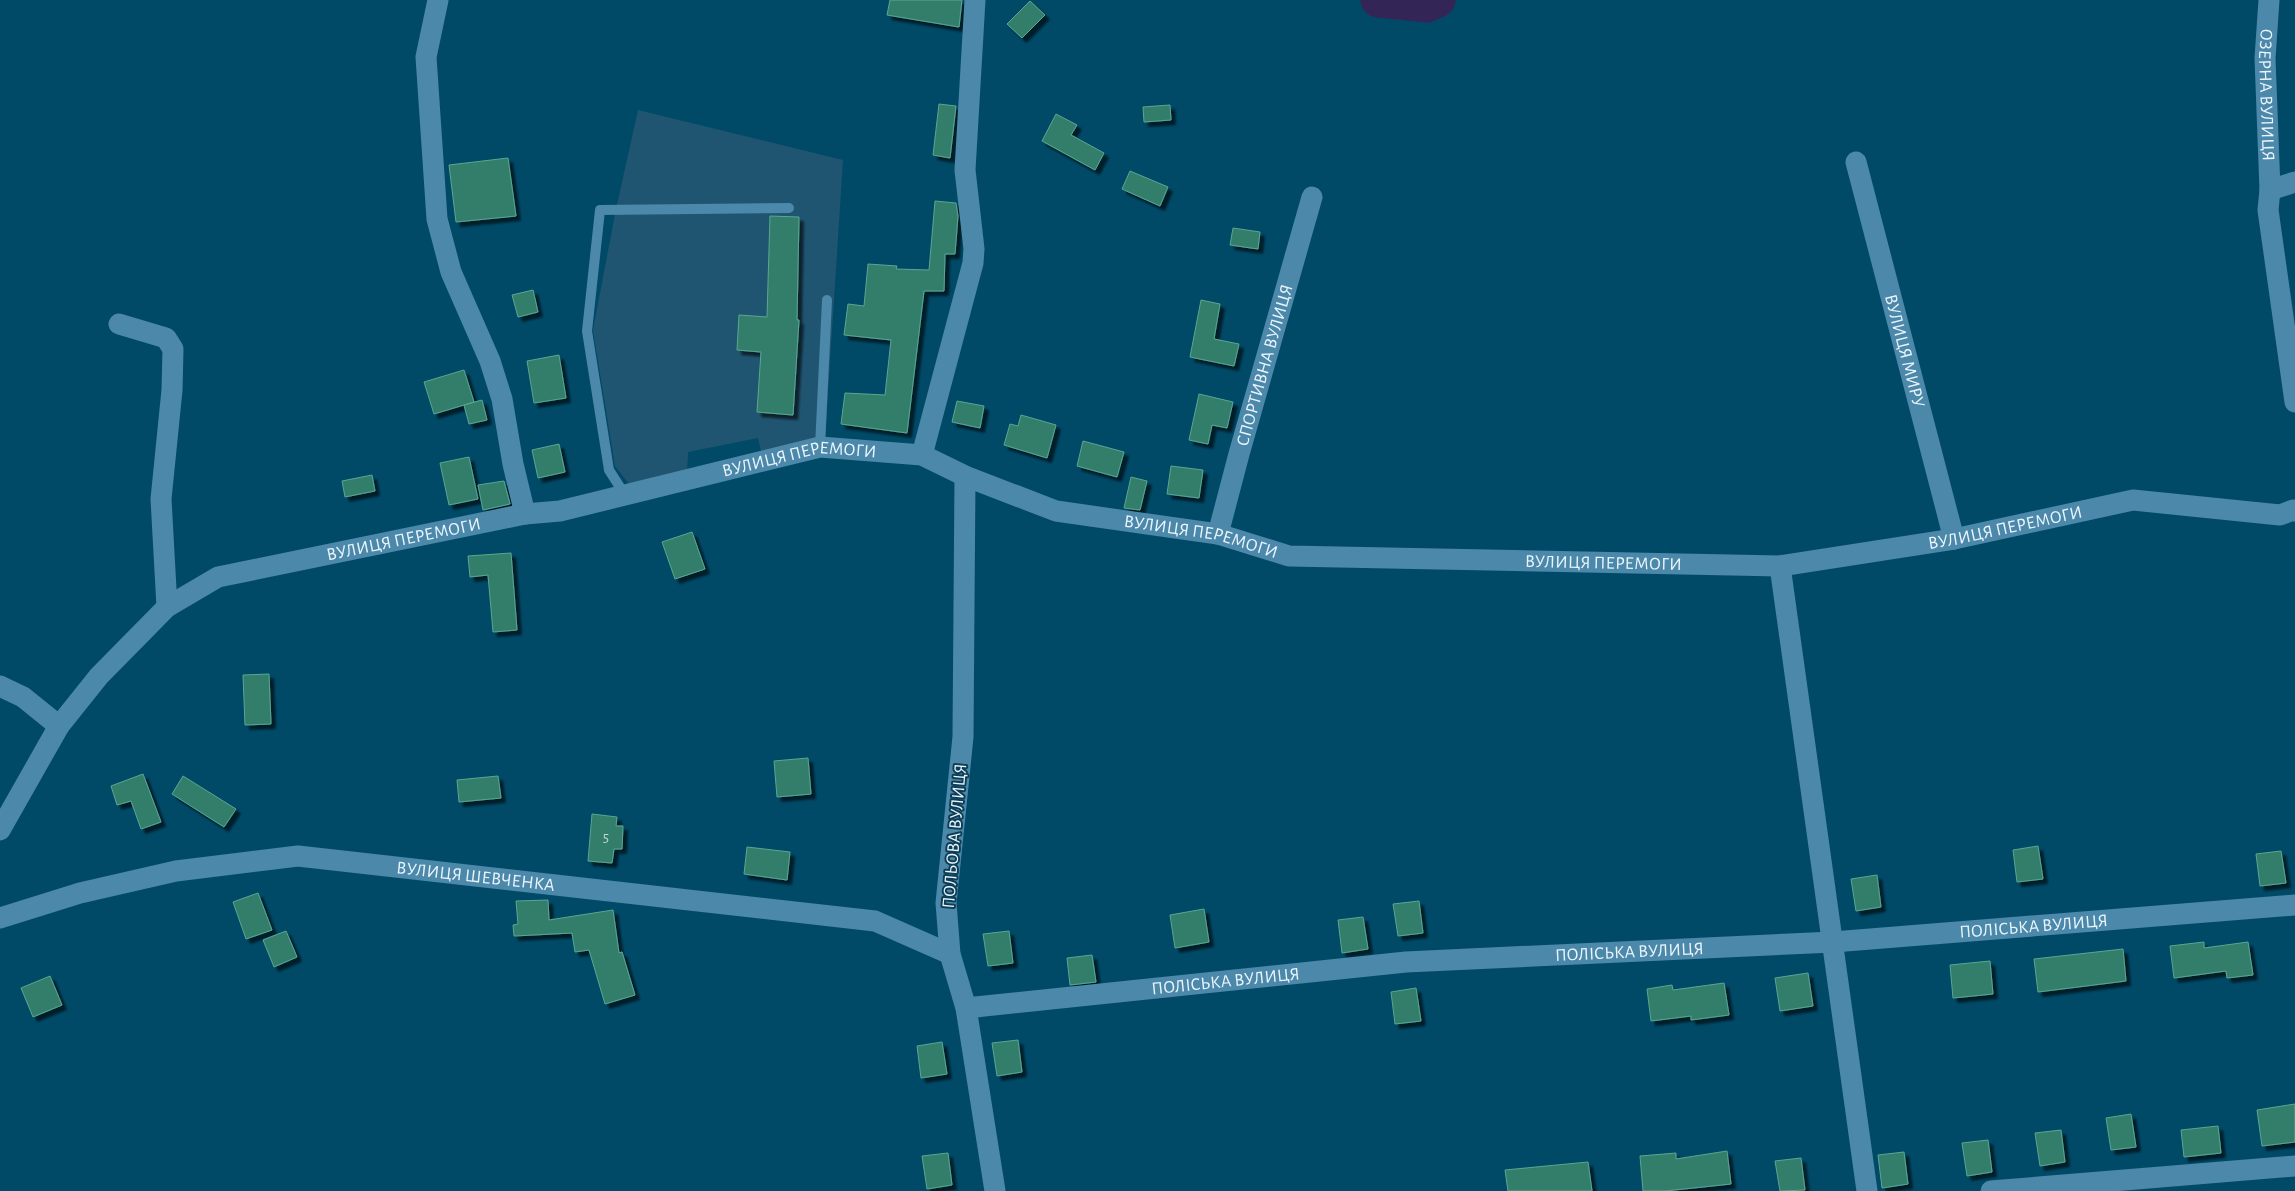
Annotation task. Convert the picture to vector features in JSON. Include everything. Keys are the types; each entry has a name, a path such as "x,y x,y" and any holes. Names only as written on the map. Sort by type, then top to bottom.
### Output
{"street":[{"path":"438,0 426,57 437,220 451,272 490,362 502,398 512,464 525,514"},
{"path":"922,455 973,263 974,249 965,170 974,0"},
{"name":"ОЗЕРНА ВУЛИЦЯ","path":"2269,0 2265,58 2270,190 2268,210 2295,402"},
{"name":"ВУЛИЦЯ МИРУ","path":"1856,162 1954,539"},
{"name":"ОЗЕРНА ВУЛИЦЯ","path":"2270,190 2295,182"},
{"name":"СПОРТИВНА ВУЛИЦЯ","path":"1218,534 1312,197"},
{"path":"119,324 166,338 174,349 172,390 161,499 167,606"},
{"name":"ВУЛИЦЯ ПЕРЕМОГИ","path":"0,830 60,726 98,676 167,606 218,577 525,514 560,511 820,447 922,455 965,476 1056,511 1218,534 1289,556 1780,566 1954,539 2133,500 2280,515 2294,507"},
{"name":"ПОЛЬОВА ВУЛИЦЯ","path":"965,476 963,737 946,903 950,954 966,1008 995,1191"},
{"path":"1780,566 1867,1191"},
{"path":"0,686 23,697 60,726"},
{"name":"ВУЛИЦЯ ШЕВЧЕНКА","path":"0,918 80,893 176,871 298,856 875,921 950,954"},
{"name":"ПОЛІСЬКА ВУЛИЦЯ","path":"966,1008 1406,962 1832,942 2295,906"},
{"path":"1991,1191 2295,1166"}],"lane":[{"path":"625,495 609,470 587,331 600,210 789,208"},
{"path":"820,447 827,300"}],"shaded area":[{"path":"638,110 843,160 825,439 762,455 758,438 688,452 687,472 629,484 615,466 593,330 616,209"}],"building":[{"path":"890,0 962,0 959,27 887,15"},
{"path":"1030,1 1045,15 1022,38 1007,24"},
{"path":"939,104 956,106 950,158 933,155"},
{"path":"1170,105 1171,120 1144,122 1143,107"},
{"path":"1056,114 1077,125 1071,135 1104,153 1095,170 1042,141"},
{"path":"508,158 516,216 456,222 449,165"},
{"path":"1130,171 1168,187 1160,206 1122,189"},
{"path":"935,201 956,203 958,216 955,254 945,254 944,291 924,291 907,433 841,424 845,393 885,395 891,340 844,335 848,304 864,306 868,264 897,266 896,269 929,270"},
{"path":"770,216 799,217 797,320 799,320 793,415 757,412 761,352 737,350 739,315 767,317"},
{"path":"1233,228 1260,232 1258,249 1230,245"},
{"path":"533,290 538,312 518,317 512,295"},
{"path":"1201,300 1220,304 1214,339 1239,344 1234,366 1190,357"},
{"path":"559,355 566,398 534,403 527,361"},
{"path":"464,370 474,402 434,414 424,382"},
{"path":"1199,394 1233,402 1227,428 1212,425 1208,444 1189,440"},
{"path":"482,400 487,420 469,424 464,405"},
{"path":"957,401 984,406 980,428 952,422"},
{"path":"1021,415 1056,425 1047,458 1004,445 1010,424 1018,426"},
{"path":"1083,441 1124,452 1117,477 1077,466"},
{"path":"559,444 565,472 538,478 532,450"},
{"path":"469,457 478,499 449,505 440,463"},
{"path":"1171,466 1203,470 1199,498 1167,494"},
{"path":"372,475 375,491 345,497 342,481"},
{"path":"1131,477 1147,481 1140,510 1124,508"},
{"path":"504,481 510,504 483,510 478,485"},
{"path":"692,532 705,569 675,579 662,542"},
{"path":"511,553 517,630 493,632 488,575 470,577 468,556"},
{"path":"269,674 271,724 245,725 243,675"},
{"path":"808,758 811,794 777,797 774,761"},
{"path":"143,774 161,822 141,829 131,801 117,805 111,786"},
{"path":"183,776 236,809 224,827 172,794"},
{"path":"498,776 501,798 459,802 457,780"},
{"path":"592,814 617,817 616,826 623,826 622,849 614,849 612,863 588,861"},
{"path":"2038,846 2043,879 2017,882 2013,850"},
{"path":"747,847 790,852 787,880 744,874"},
{"path":"2281,851 2286,883 2260,886 2256,854"},
{"path":"1877,875 1881,907 1856,911 1851,879"},
{"path":"258,893 272,930 246,939 233,902"},
{"path":"548,900 549,920 613,910 619,953 622,952 635,995 605,1004 589,950 575,952 572,933 514,936 513,925 518,924 516,901"},
{"path":"1419,901 1423,933 1398,936 1393,904"},
{"path":"1204,909 1209,942 1175,948 1170,915"},
{"path":"1363,917 1368,949 1342,953 1338,920"},
{"path":"286,931 297,957 274,967 263,940"},
{"path":"1009,931 1013,963 988,966 983,934"},
{"path":"2204,942 2204,948 2248,942 2253,975 2227,978 2226,971 2174,978 2170,946"},
{"path":"2123,949 2126,981 2038,992 2034,959"},
{"path":"1092,955 1096,982 1070,985 1067,958"},
{"path":"1990,961 1993,994 1953,998 1950,965"},
{"path":"1808,973 1813,1006 1780,1011 1775,978"},
{"path":"50,976 62,1005 33,1017 21,988"},
{"path":"1724,983 1729,1015 1691,1020 1691,1016 1651,1021 1647,989 1672,985 1673,990"},
{"path":"1416,988 1421,1021 1395,1024 1391,992"},
{"path":"1018,1040 1022,1072 997,1076 992,1043"},
{"path":"942,1042 947,1074 921,1078 917,1046"},
{"path":"2295,1104 2295,1142 2262,1146 2257,1110"},
{"path":"2131,1114 2136,1147 2111,1150 2106,1118"},
{"path":"2218,1126 2221,1153 2184,1157 2181,1130"},
{"path":"2061,1130 2065,1162 2040,1166 2035,1133"},
{"path":"1988,1140 1992,1172 1967,1176 1962,1143"},
{"path":"1727,1151 1731,1184 1665,1191 1643,1191 1640,1156 1676,1153 1676,1159"},
{"path":"1904,1152 1908,1184 1882,1188 1878,1155"},
{"path":"948,1153 952,1185 927,1189 922,1156"},
{"path":"1801,1158 1805,1190 1780,1191 1775,1161"},
{"path":"1588,1162 1592,1191 1508,1191 1505,1170"}],"waterway":[{"path":"1378,0 1427,5 1438,0"}]}
